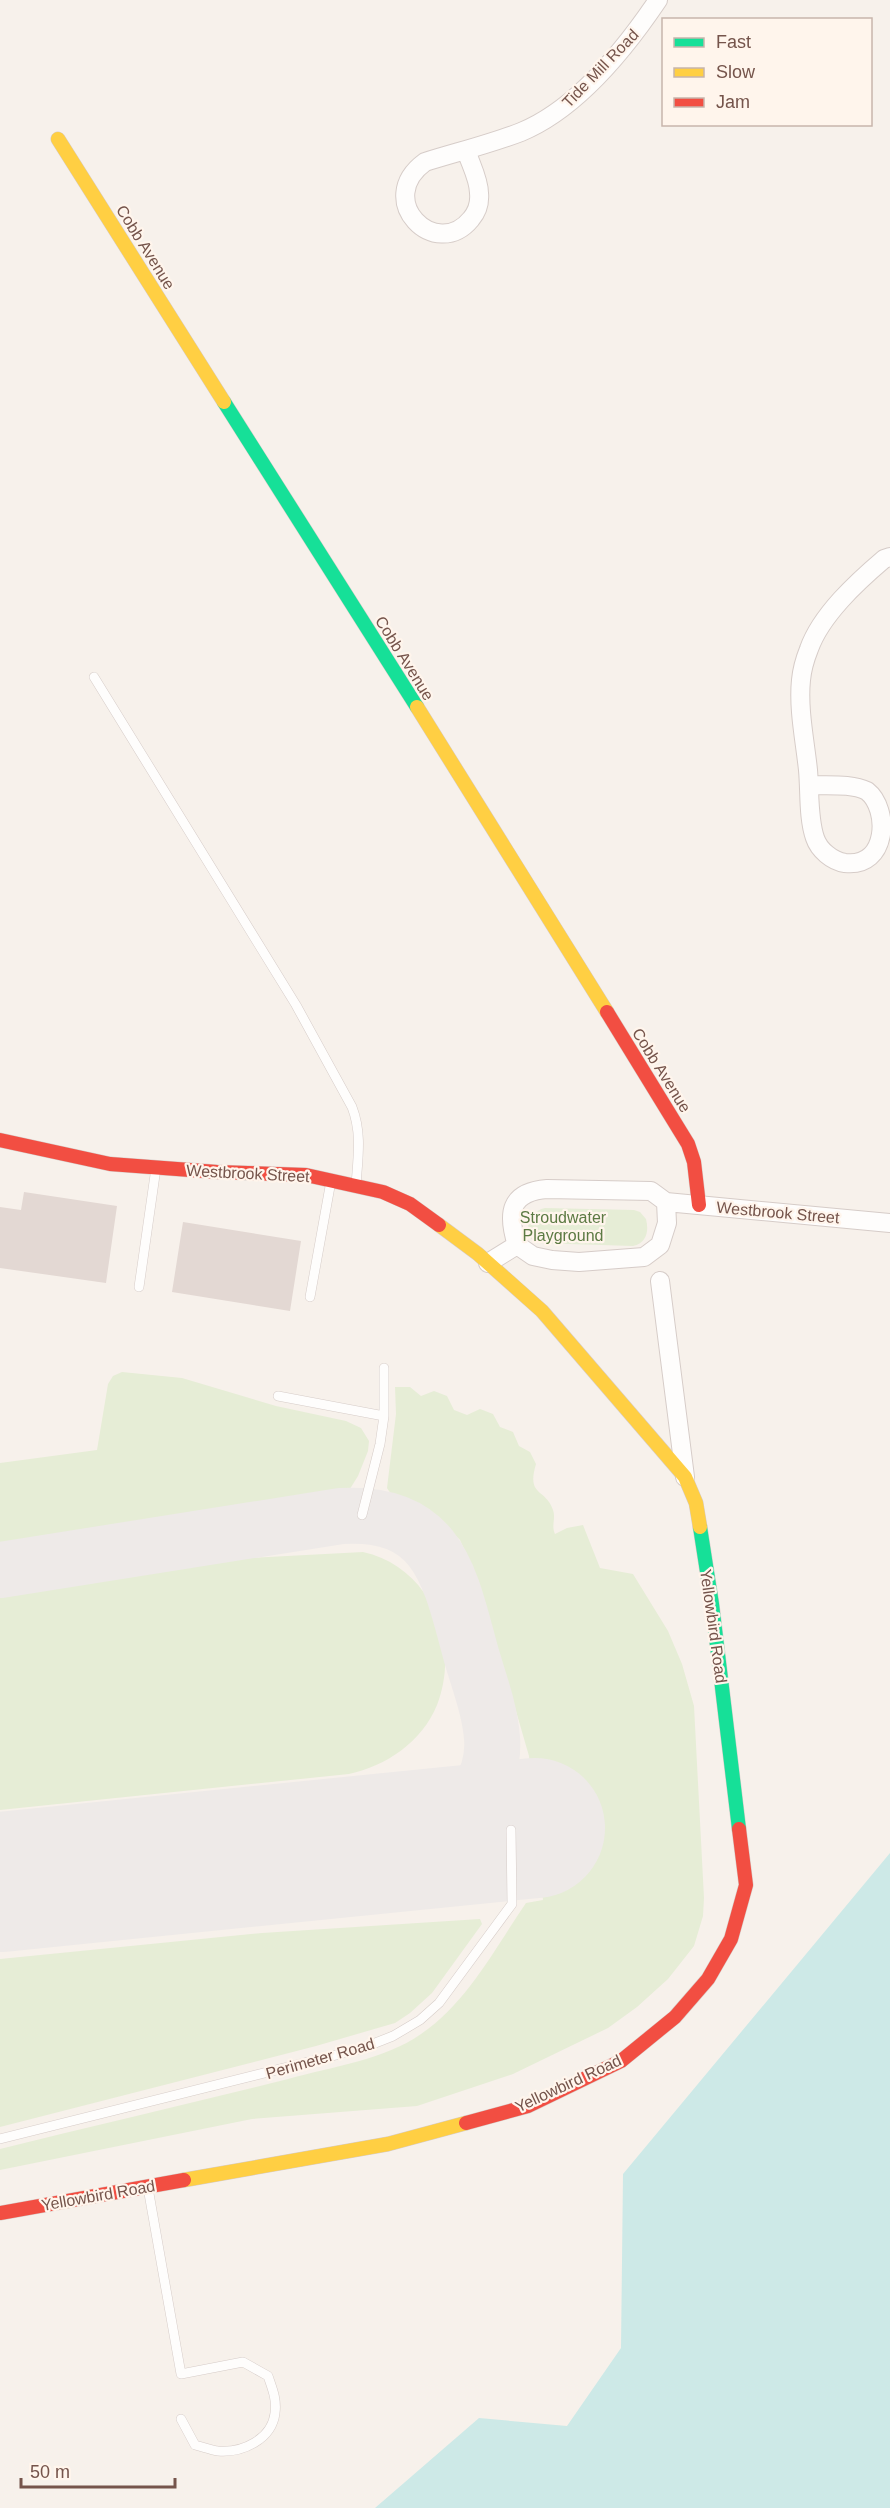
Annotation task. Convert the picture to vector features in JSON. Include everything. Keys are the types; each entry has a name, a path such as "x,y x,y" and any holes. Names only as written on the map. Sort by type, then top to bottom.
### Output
{"street":[{"name":"Tide Mill Road","path":"466,150 479,190 479,202 475,215 466,225 455,231 443,234 430,232 418,225 410,215 405,203 405,190 416,169 425,162 522,132 555,114 581,93 639,28 658,0"},
{"name":"Cobb Avenue","path":"58,139 453,764 668,1110 688,1144 694,1162 699,1205"},
{"path":"809,785 856,787 868,791 879,799 886,810 889,823 886,841 875,855 865,861 841,862 821,849 815,839 809,785 801,681 809,646 818,630 853,586 884,559 890,557"},
{"name":"Westbrook Street","path":"0,1140 110,1164 306,1175 356,1185 382,1192 411,1204 483,1259"},
{"name":"Westbrook Street","path":"517,1245 511,1227 512,1212 517,1201 532,1190 651,1191 666,1202 890,1223"},
{"path":"483,1259 517,1245 533,1256 552,1260 579,1262 645,1257 660,1245 667,1223 666,1202"},
{"name":"Yellowbird Road","path":"483,1259 542,1311 685,1477"},
{"name":"Yellowbird Road","path":"0,2213 388,2144 528,2106 621,2061 675,2017 708,1979 731,1939 746,1885 712,1604 696,1503 685,1477 660,1281"}],"lane":[{"path":"94,677 296,1005 352,1107 358,1124 360,1141 356,1185"},
{"path":"139,1287 156,1168"},
{"path":"310,1297 332,1180"},
{"path":"362,1515 380,1444 384,1416 384,1368"},
{"path":"278,1396 384,1416"},
{"name":"Perimeter Road","path":"0,2139 360,2049 393,2036 420,2020 439,2002 512,1904 511,1830"},
{"path":"148,2186 181,2374 243,2362 268,2376 275,2395 275,2414 265,2436 241,2450 218,2451 195,2445 181,2419"}],"green space":[{"name":"Stroudwater Playground","path":"545,1208 634,1210 640,1212 646,1219 647,1232 641,1242 633,1246 536,1243 529,1234 529,1223 535,1213"},
{"path":"122,1372 182,1378 276,1406 346,1421 361,1428 369,1441 368,1451 358,1476 348,1492 0,1546 0,1463 97,1450 108,1384 113,1376"},
{"path":"395,1387 410,1387 421,1396 434,1391 447,1396 454,1410 467,1415 480,1409 493,1414 500,1427 513,1432 519,1446 530,1452 536,1464 533,1482 553,1510 555,1534 567,1528 583,1525 600,1568 633,1574 668,1631 682,1664 694,1706 704,1898 703,1916 694,1946 668,1979 637,2007 608,2028 513,2074 417,2106 252,2119 0,2170 0,2149 339,2066 374,2056 406,2043 437,2021 466,1991 526,1903 543,1900 529,1756 478,1580 460,1540 422,1505 391,1494 387,1488 396,1414"},
{"path":"363,1552 387,1560 407,1574 423,1591 442,1633 445,1657 443,1681 437,1705 422,1730 401,1750 376,1765 349,1774 0,1810 0,1594 214,1560"},
{"path":"480,1919 482,1924 432,1993 395,2023 316,2046 0,2127 0,1959 262,1933"}],"water":[{"path":"890,1853 890,2508 375,2508 479,2418 567,2426 621,2348 623,2174"}],"building":[{"path":"24,1192 117,1206 106,1283 0,1268 0,1207 21,1210"},
{"path":"183,1222 301,1241 290,1311 172,1292"}],"taxiway":[{"path":"0,1570 341,1516 374,1517 400,1524 420,1537 435,1554 447,1575 456,1600 487,1706 492,1752 485,1780 470,1804 460,1814 436,1830 397,1842"}],"runway":[{"path":"0,1882 535,1828"}],"traffic: fast":[{"path":"224,402 417,707"},
{"path":"700,1527 712,1604 739,1829"}],"traffic: slow":[{"path":"58,139 224,402"},
{"path":"417,707 607,1012"},
{"path":"439,1225 478,1254 542,1311 685,1477 696,1503 700,1527"},
{"path":"184,2180 388,2144 466,2123"}],"traffic: jam":[{"path":"607,1012 688,1144 694,1162 699,1205"},
{"path":"0,1140 110,1164 217,1172 306,1175 383,1192 410,1204 439,1225"},
{"path":"466,2123 528,2106 621,2061 675,2017 708,1979 731,1939 746,1885 739,1829"},
{"path":"0,2213 184,2180"}]}
